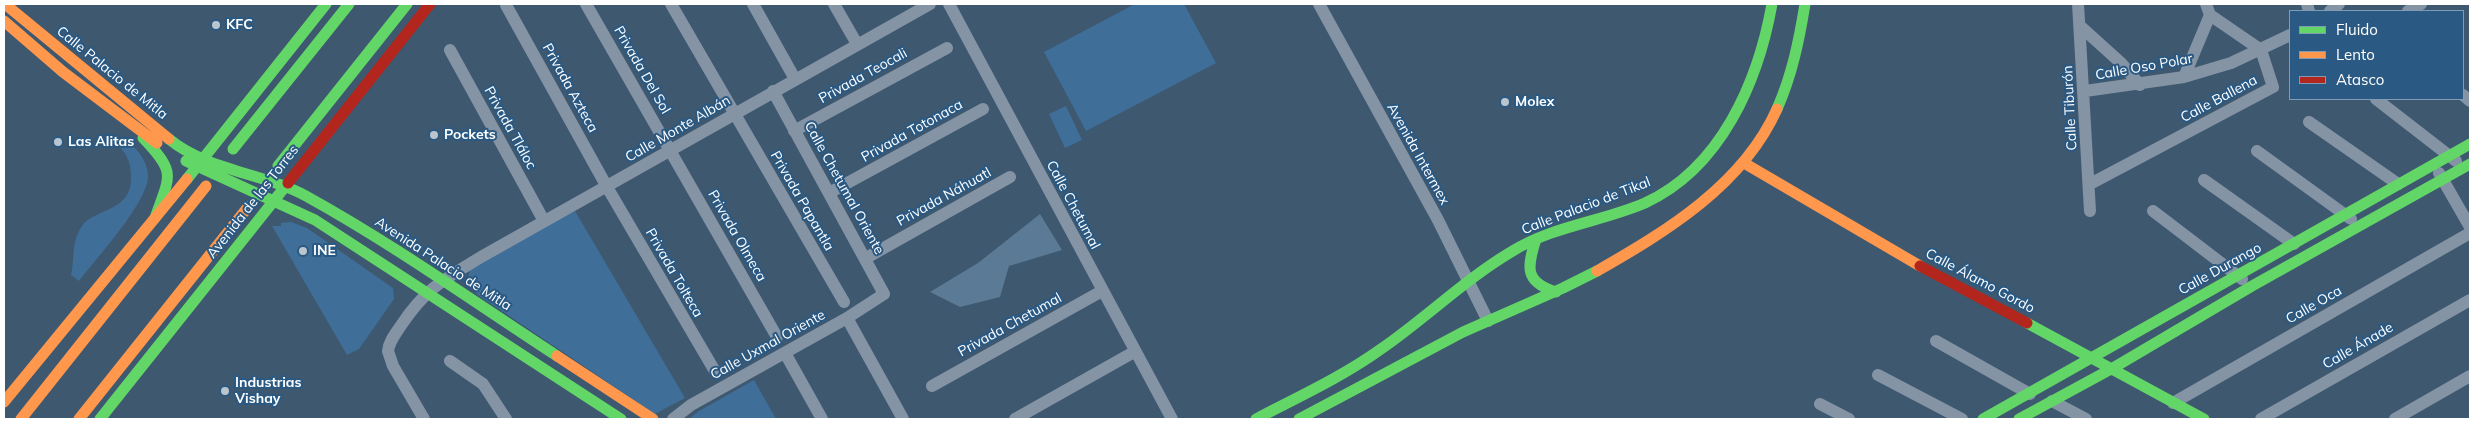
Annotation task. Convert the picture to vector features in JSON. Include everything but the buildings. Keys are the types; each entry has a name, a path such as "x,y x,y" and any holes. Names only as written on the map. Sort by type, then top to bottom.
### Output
{"main road":[{"name":"Calle Palacio de Mitla","path":"5,4 174,143 205,158"},
{"path":"4,402 205,158 326,4"},
{"path":"233,149 349,4"},
{"name":"Avenida de las Torres","path":"278,166 407,4"},
{"name":"Avenida de las Torres","path":"100,419 430,4"},
{"name":"Calle Palacio de Tikal","path":"1256,419 1380,351 1469,280 1514,250 1584,220 1644,203 1660,195 1695,167 1733,116 1750,86 1761,54 1772,4"},
{"path":"1299,419 1488,321 1556,292 1621,257 1679,221 1718,191 1744,163 1771,119 1790,78 1802,30 1806,4"},
{"name":"Calle Palacio de Mitla","path":"4,21 128,123 173,155 196,167"},
{"path":"128,123 167,166 169,177 154,221"},
{"name":"Calle Durango","path":"1983,419 2470,144"},
{"name":"Avenida Palacio de Mitla","path":"205,158 304,195 349,221 653,419"},
{"name":"Calle Álamo Gordo","path":"1744,163 1930,272 2113,368 2204,419"},
{"path":"2019,419 2113,368 2252,286 2466,166"},
{"path":"196,167 316,220 620,419"},
{"path":"21,419 206,186"},
{"name":"Avenida de las Torres","path":"79,419 248,207"},
{"path":"1536,239 1528,268 1532,279 1538,287 1556,292"}],"street":[{"name":"Privada Azteca","path":"506,4 607,187"},
{"name":"Privada Del Sol","path":"586,4 671,151"},
{"name":"Privada Papantla","path":"671,4 844,302"},
{"path":"753,4 795,79"},
{"path":"834,4 857,44"},
{"name":"Calle Chetumal","path":"949,4 1168,418"},
{"name":"Avenida Intermex","path":"1319,4 1469,280 1488,321"},
{"name":"Calle Tiburón","path":"2078,4 2090,184 2090,212"},
{"path":"2410,10 2421,4"},
{"name":"Calle Monte Albán","path":"440,281 671,151 924,5"},
{"path":"2184,77 2208,9 2261,50"},
{"path":"2080,26 2121,63 2140,85"},
{"name":"Calle Oso Polar","path":"2084,91 2140,85 2184,77 2231,63 2289,36"},
{"name":"Privada Teocali","path":"794,131 947,48"},
{"name":"Privada Tláloc","path":"450,50 544,221"},
{"name":"Calle Ballena","path":"2090,184 2271,89 2273,84 2261,50"},
{"name":"Calle Chetumal Oriente","path":"773,91 884,290 884,294 880,298"},
{"path":"2377,100 2466,166"},
{"name":"Privada Totonaca","path":"829,193 983,108"},
{"path":"2310,122 2398,184"},
{"name":"Privada Olmeca","path":"671,151 777,337"},
{"path":"2257,151 2359,226"},
{"path":"2433,165 2444,179 2470,227"},
{"name":"Privada Náhuatl","path":"866,258 1010,177"},
{"path":"2204,180 2294,244"},
{"name":"Privada Tolteca","path":"607,187 716,373"},
{"path":"2153,211 2252,286"},
{"name":"Calle Oca","path":"2173,403 2470,233"},
{"path":"424,419 393,366 388,352 396,333 417,302 440,281"},
{"name":"Privada Chetumal","path":"932,386 1102,291"},
{"name":"Calle Uxmal Oriente","path":"673,419 691,405 880,298"},
{"name":"Calle Ánade","path":"2261,419 2470,300"},
{"path":"847,318 904,419"},
{"path":"1936,341 2030,394"},
{"path":"1015,419 1134,352"},
{"path":"785,353 822,419"},
{"path":"450,361 484,384 506,419"},
{"path":"1878,375 1962,419"},
{"path":"2395,419 2470,376"},
{"path":"2052,401 2086,419"},
{"path":"1820,404 1849,419"}],"shaded area":[{"path":"1135,4 1184,4 1216,63 1086,131 1044,52"},
{"path":"1066,106 1082,140 1065,148 1049,114"},
{"path":"123,138 136,149 146,164 148,175 146,186 120,230 79,281 71,275 76,238 82,226 88,220 119,203 126,197 130,188 130,164 119,146"},
{"path":"575,211 685,398 655,414 478,295 467,282 471,266"},
{"path":"1040,214 1062,250 1009,266 1000,297 960,307 930,292 978,263"},
{"path":"291,222 307,228 393,288 394,299 359,349 347,355 272,226 281,226 281,223"},
{"path":"754,380 776,419 689,419 699,411"}],"traffic: fast":[{"path":"187,179 326,4"},
{"path":"233,149 349,4"},
{"path":"278,166 407,4"},
{"path":"1256,419 1351,369 1398,337 1477,275 1527,243 1560,230 1645,203 1672,188 1695,168 1715,145 1732,120 1746,92 1757,63 1766,34 1772,4"},
{"path":"1777,109 1794,58 1805,4"},
{"path":"143,138 166,167 167,183 155,218"},
{"path":"169,139 184,150 201,158 290,188 306,196 402,253 557,356"},
{"path":"1983,419 2470,144"},
{"path":"186,161 315,220 621,419"},
{"path":"2019,419 2113,368 2252,286 2470,164"},
{"path":"100,419 288,183"},
{"path":"1536,239 1530,265 1533,278 1546,288 1556,292"},
{"path":"1299,419 1463,332 1597,271"},
{"path":"2027,323 2204,419"}],"traffic: slow":[{"path":"5,4 169,139"},
{"path":"4,21 63,72 157,143"},
{"path":"1597,271 1650,240 1676,222 1724,183 1744,161 1762,136 1777,109"},
{"path":"1744,163 1920,266"},
{"path":"4,402 187,179"},
{"path":"21,419 206,186"},
{"path":"79,419 248,207"},
{"path":"557,356 653,419"}],"traffic: jam":[{"path":"288,183 430,4"},
{"path":"1920,266 2027,323"}],"place":[{"name":"KFC","path":"216,25"},
{"name":"Molex","path":"1505,102"},
{"name":"Pockets","path":"434,135"},
{"name":"Las Alitas","path":"58,142"},
{"name":"INE","path":"303,251"},
{"name":"Industrias Vishay","path":"225,391"}]}
